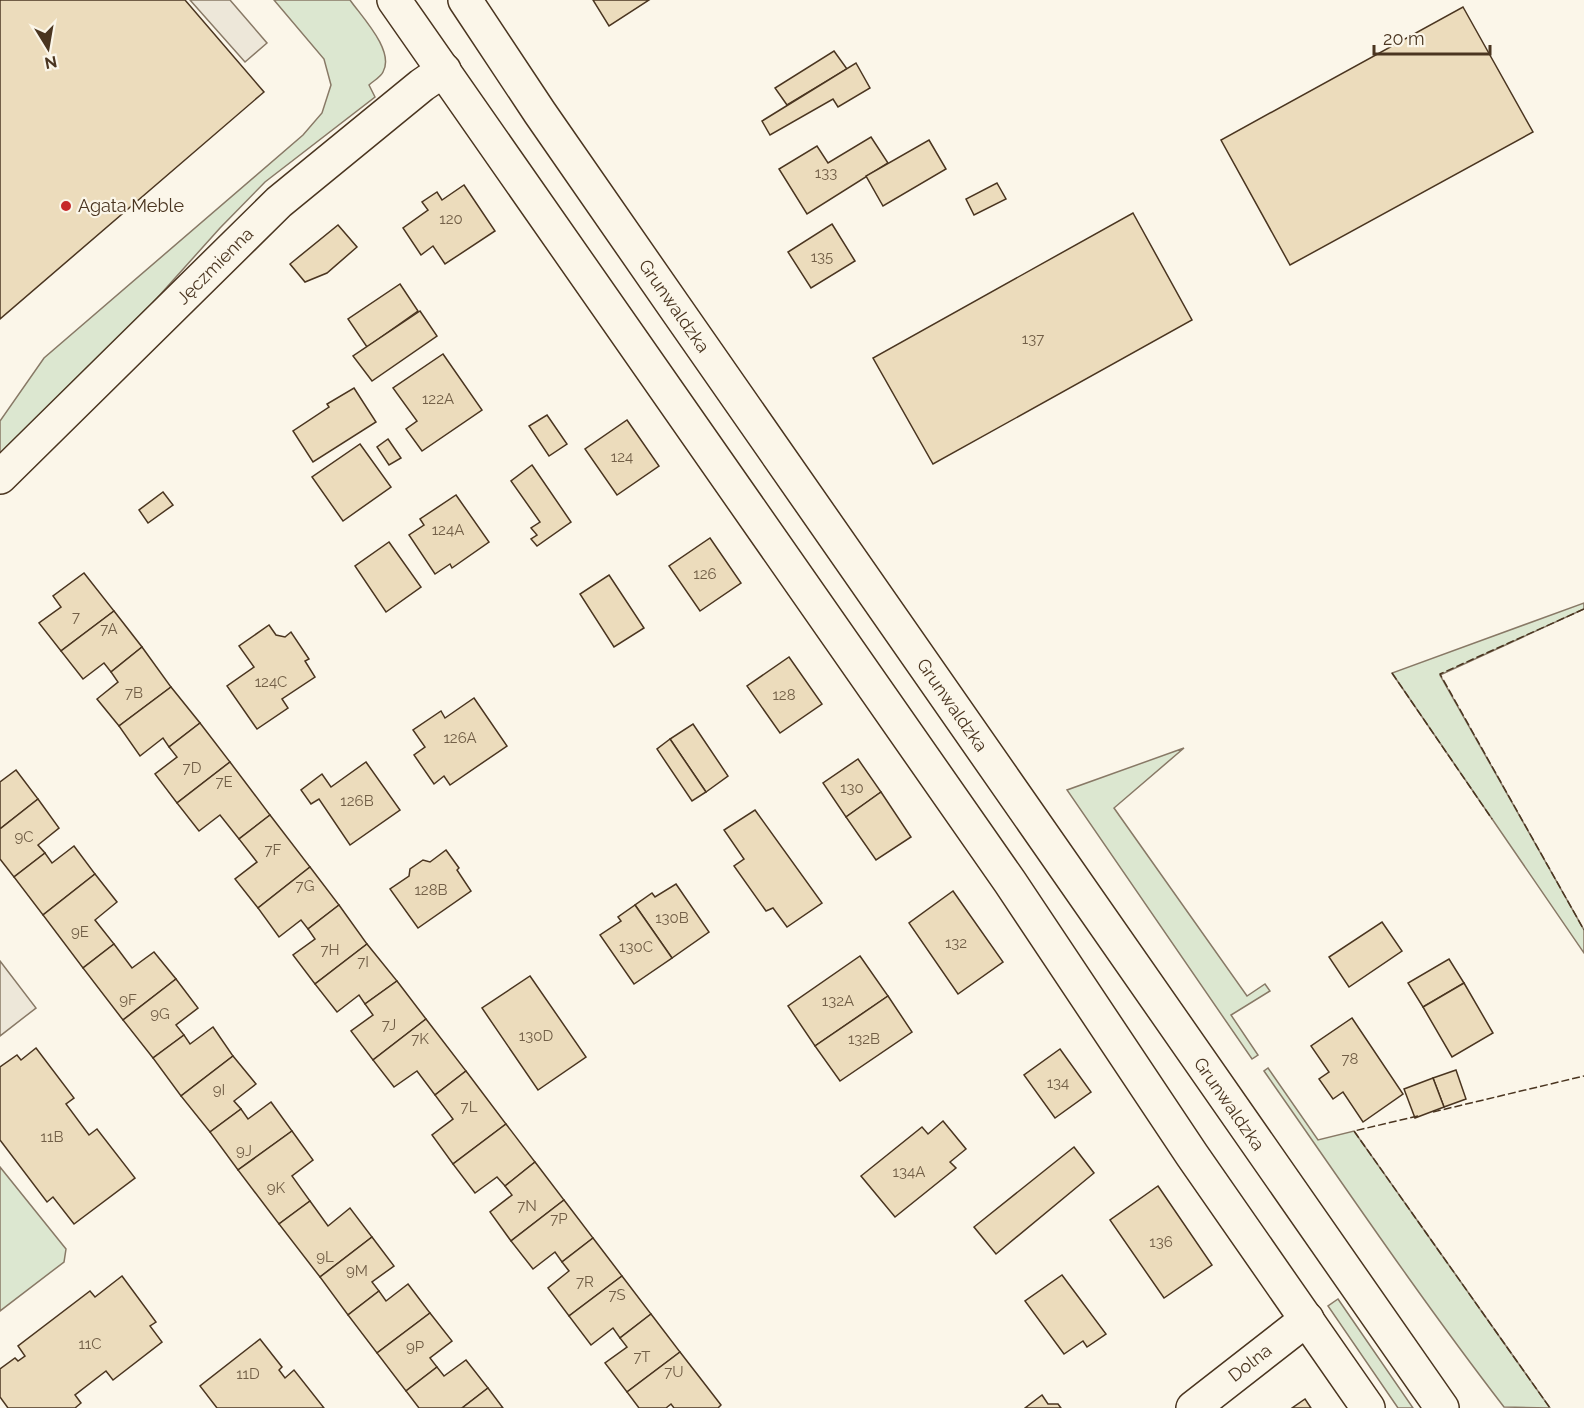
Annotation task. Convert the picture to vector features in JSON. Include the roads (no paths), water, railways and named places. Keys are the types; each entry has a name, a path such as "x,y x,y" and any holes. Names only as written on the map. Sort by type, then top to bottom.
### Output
{"main road":[{"path":"394,0 1004,873 1192,1155 1368,1408"},
{"name":"Grunwaldzka","path":"465,0 620,228 1442,1408"},
{"name":"Jęczmienna","path":"0,477 279,202 422,85 444,70"},
{"name":"Dolna","path":"1193,1408 1307,1319"}],"place":[{"name":"Agata Meble","path":"66,206"}]}
